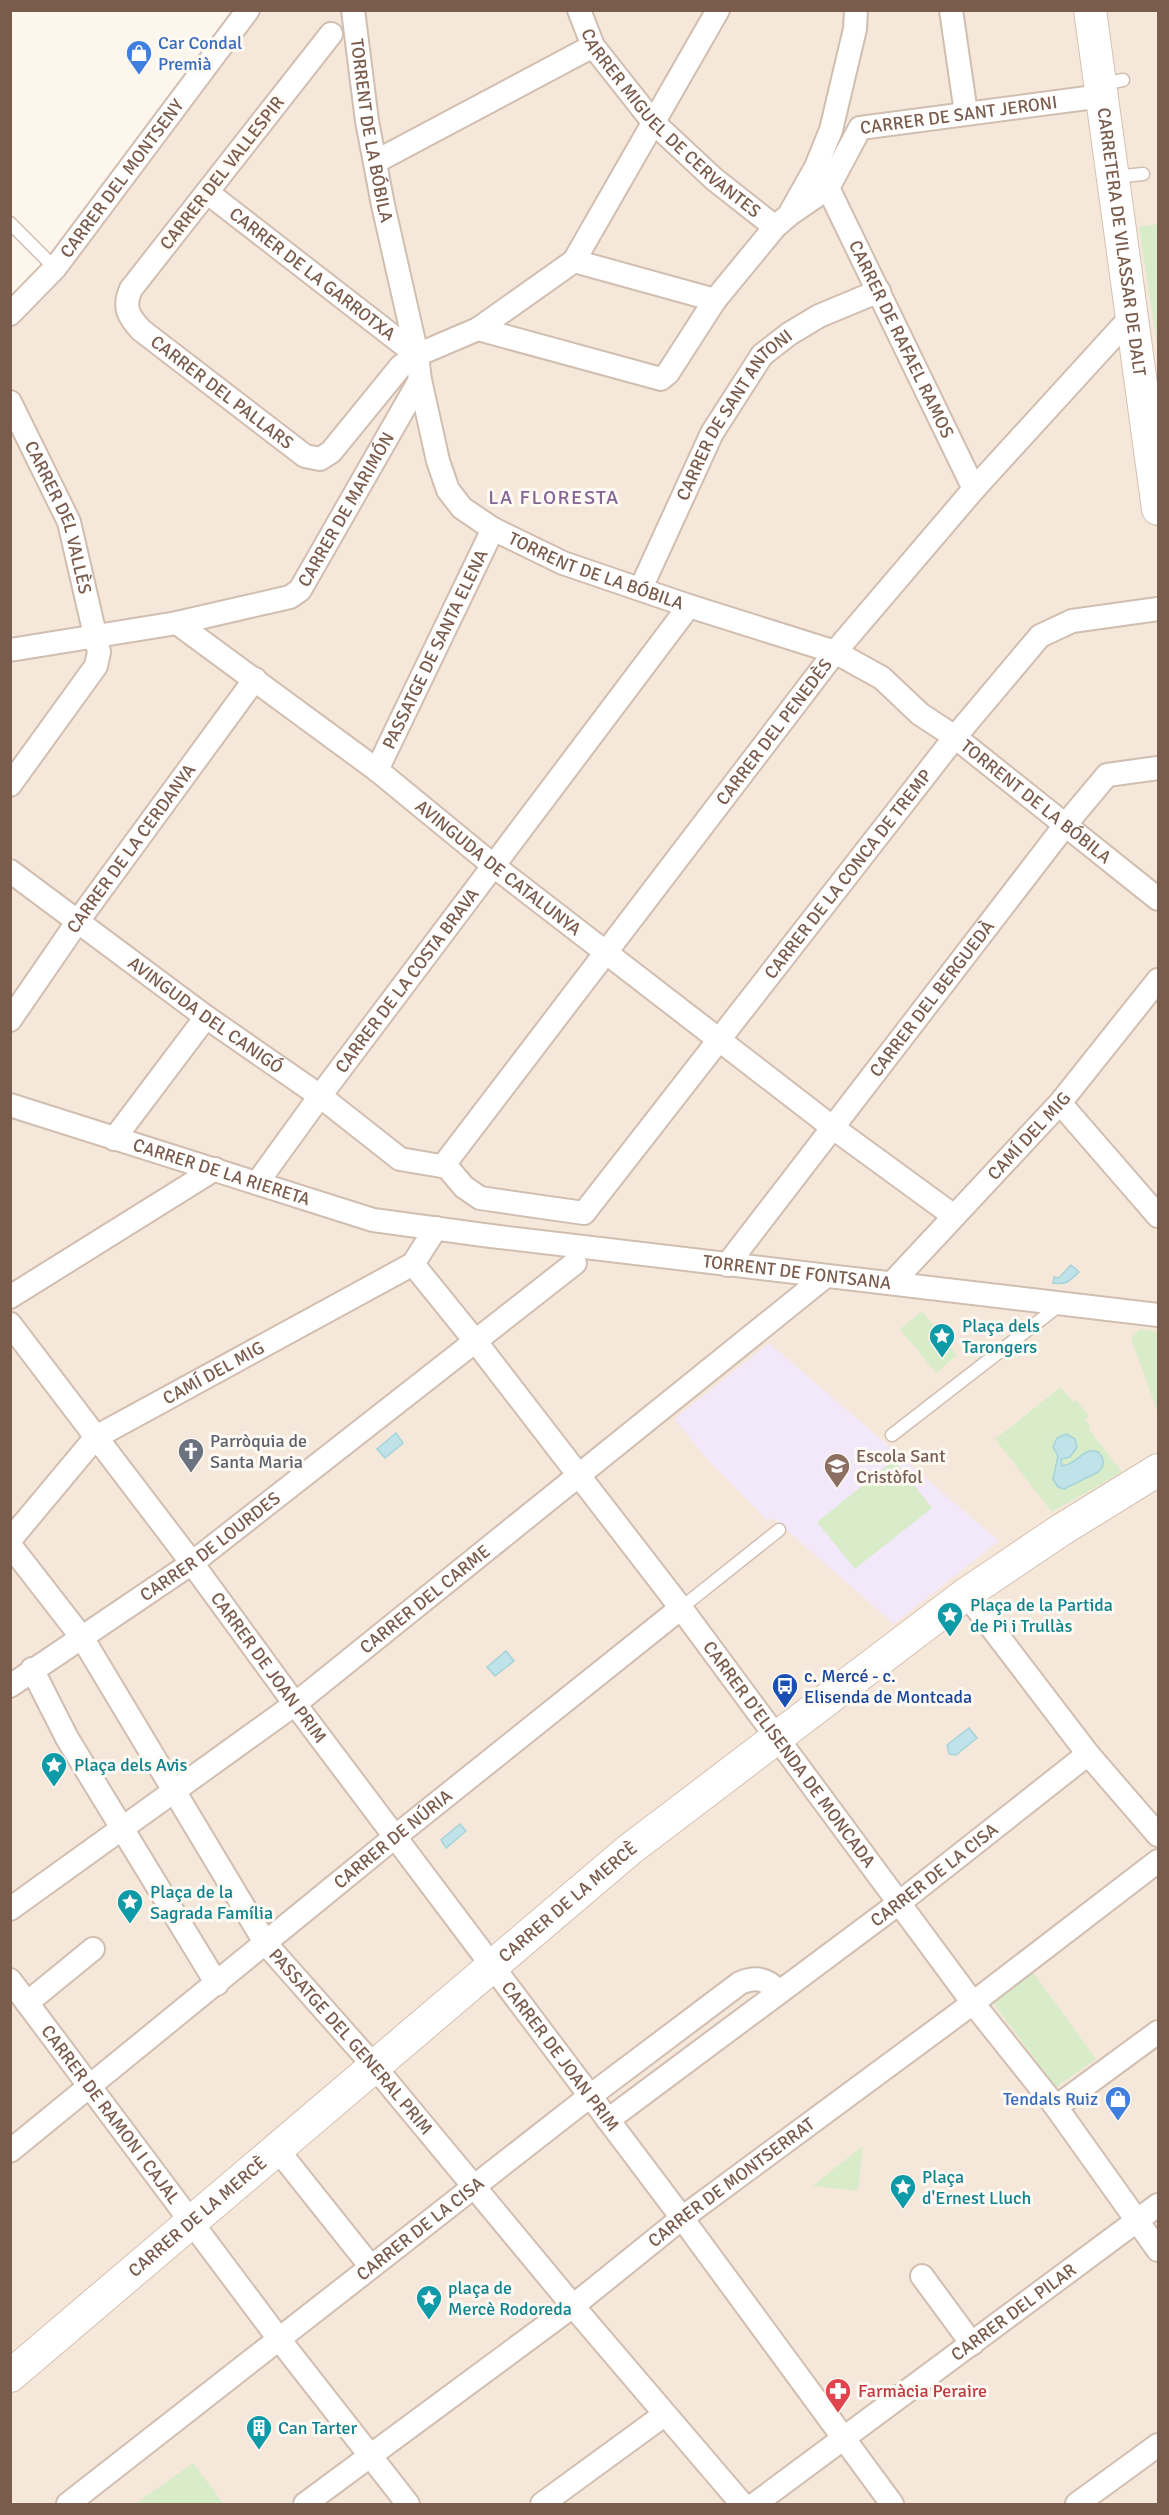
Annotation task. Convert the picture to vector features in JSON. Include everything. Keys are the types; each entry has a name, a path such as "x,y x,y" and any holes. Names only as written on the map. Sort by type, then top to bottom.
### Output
{"street":[{"name":"CARRER DEL MONTSENY","path":"10,314 55,268 248,10"},
{"name":"TORRENT DE LA BÓBILA","path":"353,10 367,121 417,355 420,380 438,461 448,490 462,508 493,529 563,563 835,652 882,678 920,714 955,737 1158,899"},
{"name":"CARRER MIGUEL DE CERVANTES","path":"579,10 592,46 653,122 714,179 782,221"},
{"path":"417,355 478,329 574,261 718,10"},
{"path":"478,329 660,379 668,373 715,300 782,221 816,167 831,130 852,40 856,10"},
{"path":"951,10 966,113"},
{"name":"CARRETERA DE VILASSAR DE DALT","path":"1090,10 1108,86 1113,178 1131,317 1156,468 1158,509"},
{"name":"CARRER DEL VALLESPIR","path":"129,318 126,307 131,289 331,34"},
{"path":"375,162 592,46"},
{"name":"CARRER DE SANT JERONI","path":"782,221 828,188 860,128 966,113 1108,86"},
{"name":"CARRER DE RAFAEL RAMOS","path":"828,188 974,489"},
{"name":"CARRER DE LA GARROTXA","path":"208,193 417,355"},
{"path":"574,261 715,300"},
{"name":"CARRER DE SANT ANTONI","path":"641,588 712,433 762,355 789,334 819,316 879,291"},
{"name":"CARRER DEL PENEDÈS","path":"443,1166 835,652 974,489 1131,317"},
{"name":"CARRER DEL PALLARS","path":"129,318 141,330 305,456 320,459 331,452 401,366 417,355"},
{"name":"CARRER DE MARIMÓN","path":"177,622 278,601 300,590 420,380"},
{"name":"CARRER DEL VALLÈS","path":"10,402 69,522 99,652 96,666 10,785"},
{"name":"PASSATGE DE SANTA ELENA","path":"377,770 493,529"},
{"name":"CARRER DE LA COSTA BRAVA","path":"257,1183 689,606"},
{"name":"CARRER DE LA CONCA DE TREMP","path":"443,1166 453,1172 464,1186 480,1198 584,1213 955,737 1040,636 1072,621 1158,609"},
{"path":"10,650 177,622"},
{"name":"AVINGUDA DE CATALUNYA","path":"177,622 377,770 494,866 831,1127 954,1215"},
{"name":"CARRER DE LA CERDANYA","path":"10,1020 78,921 255,679"},
{"name":"CARRER DEL BERGUEDÀ","path":"727,1265 831,1127 1066,824 1107,775 1158,768"},
{"name":"AVINGUDA DEL CANIGÓ","path":"10,871 206,1017 320,1096 400,1159 443,1166"},
{"name":"CAMÍ DEL MIG","path":"891,1283 1060,1103 1158,980"},
{"path":"114,1138 206,1017"},
{"path":"1060,1103 1158,1216"},
{"name":"CARRER DE LA RIERETA","path":"10,1105 373,1220 436,1228"},
{"path":"10,1297 215,1169"},
{"name":"CAMÍ DEL MIG","path":"10,1540 96,1437 413,1264 436,1228"},
{"name":"TORRENT DE FONTSANA","path":"436,1228 727,1265 1158,1315"},
{"name":"CARRER DE LOURDES","path":"10,1686 83,1639 192,1563 575,1263"},
{"name":"CARRER D'ELISENDA DE MONCADA","path":"413,1264 681,1608 973,2004 1056,2107 1158,2250"},
{"name":"CARRER DEL CARME","path":"10,1909 123,1830 295,1704 826,1276"},
{"name":"CARRER DE JOAN PRIM","path":"10,1324 192,1563 295,1704 682,2218 892,2505"},
{"name":"CARRER DE LA MERCÈ","path":"10,2376 629,1850 776,1736 966,1594 1060,1530 1158,1470"},
{"name":"PASSATGE DEL GENERAL PRIM","path":"10,1545 83,1639 172,1792 266,1944 374,2066 664,2415 742,2505"},
{"path":"966,1594 1088,1754 1158,1835"},
{"name":"CARRER DE NÚRIA","path":"10,2151 396,1836 681,1608"},
{"path":"32,1670 67,1738 217,1984"},
{"name":"CARRER DE LA CISA","path":"608,2120 899,1903 1088,1754"},
{"name":"CARRER DE MONTSERRAT","path":"304,2505 573,2306 682,2218 973,2004 1158,1860"},
{"path":"27,2003 93,1949"},
{"name":"CARRER DE LA CISA","path":"68,2505 91,2498 279,2339 590,2096 740,1983 754,1979 762,1980 772,1983 779,1992"},
{"name":"CARRER DE RAMON I CAJAL","path":"10,1980 190,2222 408,2505"},
{"path":"1056,2107 1158,2032"},
{"path":"277,2149 371,2268"},
{"name":"CARRER DEL PILAR","path":"755,2505 1158,2205"},
{"path":"922,2276 972,2344"},
{"path":"542,2505 664,2415"},
{"path":"1077,2505 1158,2445"}],"lane":[{"path":"1113,178 1143,174"},
{"path":"10,223 55,268"},
{"path":"892,1435 1061,1304"},
{"name":"CARRER DE NÚRIA","path":"681,1608 779,1530"}],"shaded area":[{"path":"248,11 1158,11 1158,2504 11,2504 10,308"},
{"name":"Escola Sant Cristòfol","path":"769,1343 999,1541 894,1624 773,1518 768,1521 708,1460 674,1419"}],"green space":[{"path":"1158,224 1158,351 1139,227"},
{"path":"922,1311 957,1355 936,1373 900,1329"},
{"path":"1140,1329 1158,1332 1158,1413 1131,1338"},
{"path":"1061,1387 1089,1416 1085,1419 1090,1426 1088,1428 1122,1472 1052,1512 995,1439"},
{"path":"894,1460 932,1508 855,1569 817,1522"},
{"path":"1032,1971 1096,2059 1056,2087 992,2002"},
{"path":"863,2146 858,2191 812,2186"},
{"path":"193,2463 224,2504 135,2504"}],"water":[{"path":"1071,1265 1079,1272 1067,1282 1053,1283 1054,1277 1059,1278"},
{"path":"396,1433 403,1443 385,1458 377,1449"},
{"path":"1066,1434 1075,1439 1077,1447 1070,1457 1061,1459 1062,1466 1068,1465 1088,1451 1098,1452 1103,1462 1098,1472 1064,1489 1058,1487 1053,1479 1058,1456 1053,1447 1057,1438"},
{"path":"506,1651 514,1661 495,1676 487,1667"},
{"path":"969,1728 977,1738 956,1755 949,1754 947,1745"},
{"path":"460,1824 466,1831 446,1848 441,1840"}],"place":[{"name":"Car Condal Premià","path":"139,76"},
{"name":"Plaça dels Tarongers","path":"942,1359"},
{"name":"Parròquia de Santa Maria","path":"191,1474"},
{"name":"Escola Sant Cristòfol","path":"837,1489"},
{"name":"Plaça de la Partida de Pi i Trullàs","path":"950,1638"},
{"name":"c. Mercé - c. Elisenda de Montcada","path":"785,1709"},
{"name":"Plaça dels Avis","path":"54,1788"},
{"name":"Plaça de la Sagrada Família","path":"130,1925"},
{"name":"Tendals Ruiz","path":"1118,2122"},
{"name":"Plaça d'Ernest Lluch","path":"903,2210"},
{"name":"plaça de Mercè Rodoreda","path":"429,2321"},
{"name":"Farmàcia Peraire","path":"838,2414"},
{"name":"Can Tarter","path":"259,2451"}],"district":[{"name":"LA FLORESTA","path":"554,497"}]}
